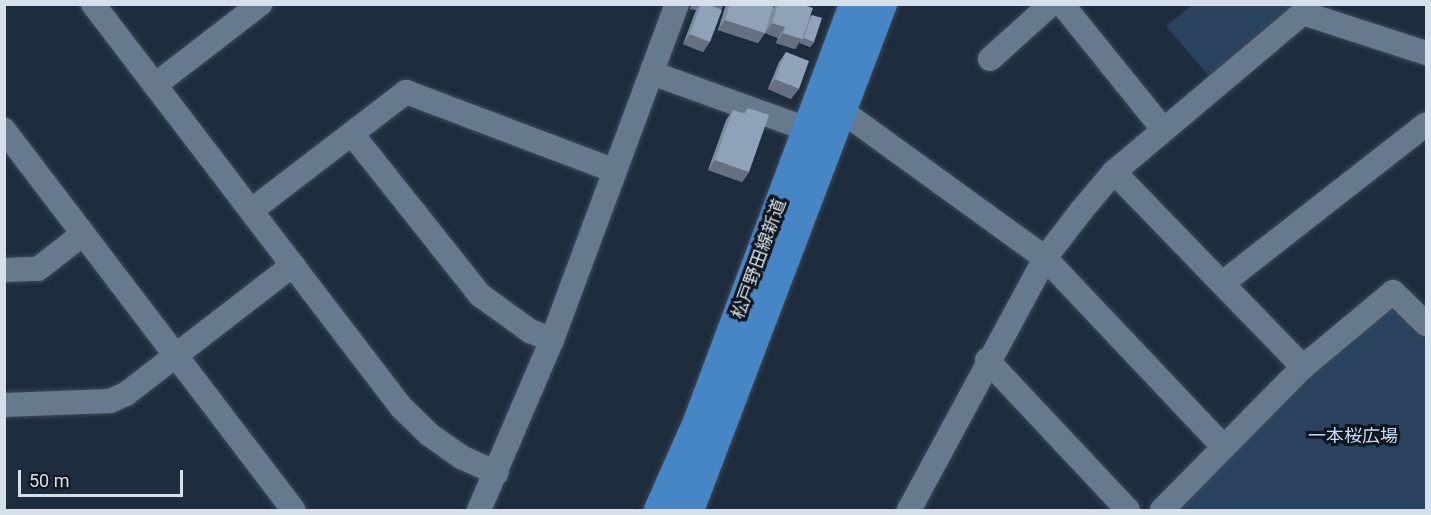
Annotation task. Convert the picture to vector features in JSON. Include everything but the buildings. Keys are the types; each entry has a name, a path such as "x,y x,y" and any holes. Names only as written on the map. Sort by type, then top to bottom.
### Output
{"main road":[{"name":"松戸野田線新道","path":"659,510 698,422 854,4"},
{"name":"松戸野田線新道","path":"689,510 882,4"}],"street":[{"path":"93,4 401,407 453,452 497,473"},
{"path":"155,85 260,4"},
{"path":"479,510 497,473 552,340 677,4"},
{"path":"990,59 1051,4"},
{"path":"1062,4 1163,129"},
{"path":"917,506 987,360 1045,258 1114,172 1304,9 1426,53"},
{"path":"652,73 807,129"},
{"path":"252,210 406,92 615,171"},
{"path":"842,111 1045,258 1224,447"},
{"path":"1224,282 1426,124"},
{"path":"4,130 294,510"},
{"path":"352,134 480,295 530,331 552,340"},
{"path":"1114,172 1224,282 1303,367"},
{"path":"4,270 38,269 83,234"},
{"path":"4,405 110,401 126,394 293,265"},
{"path":"1162,510 1303,367 1393,292 1426,324"},
{"path":"987,360 1128,510"}],"green space":[{"path":"1192,5 1294,5 1209,76 1166,26"},
{"name":"一本桜広場","path":"1387,308 1398,309 1426,339 1426,510 1177,510 1308,378"}]}
